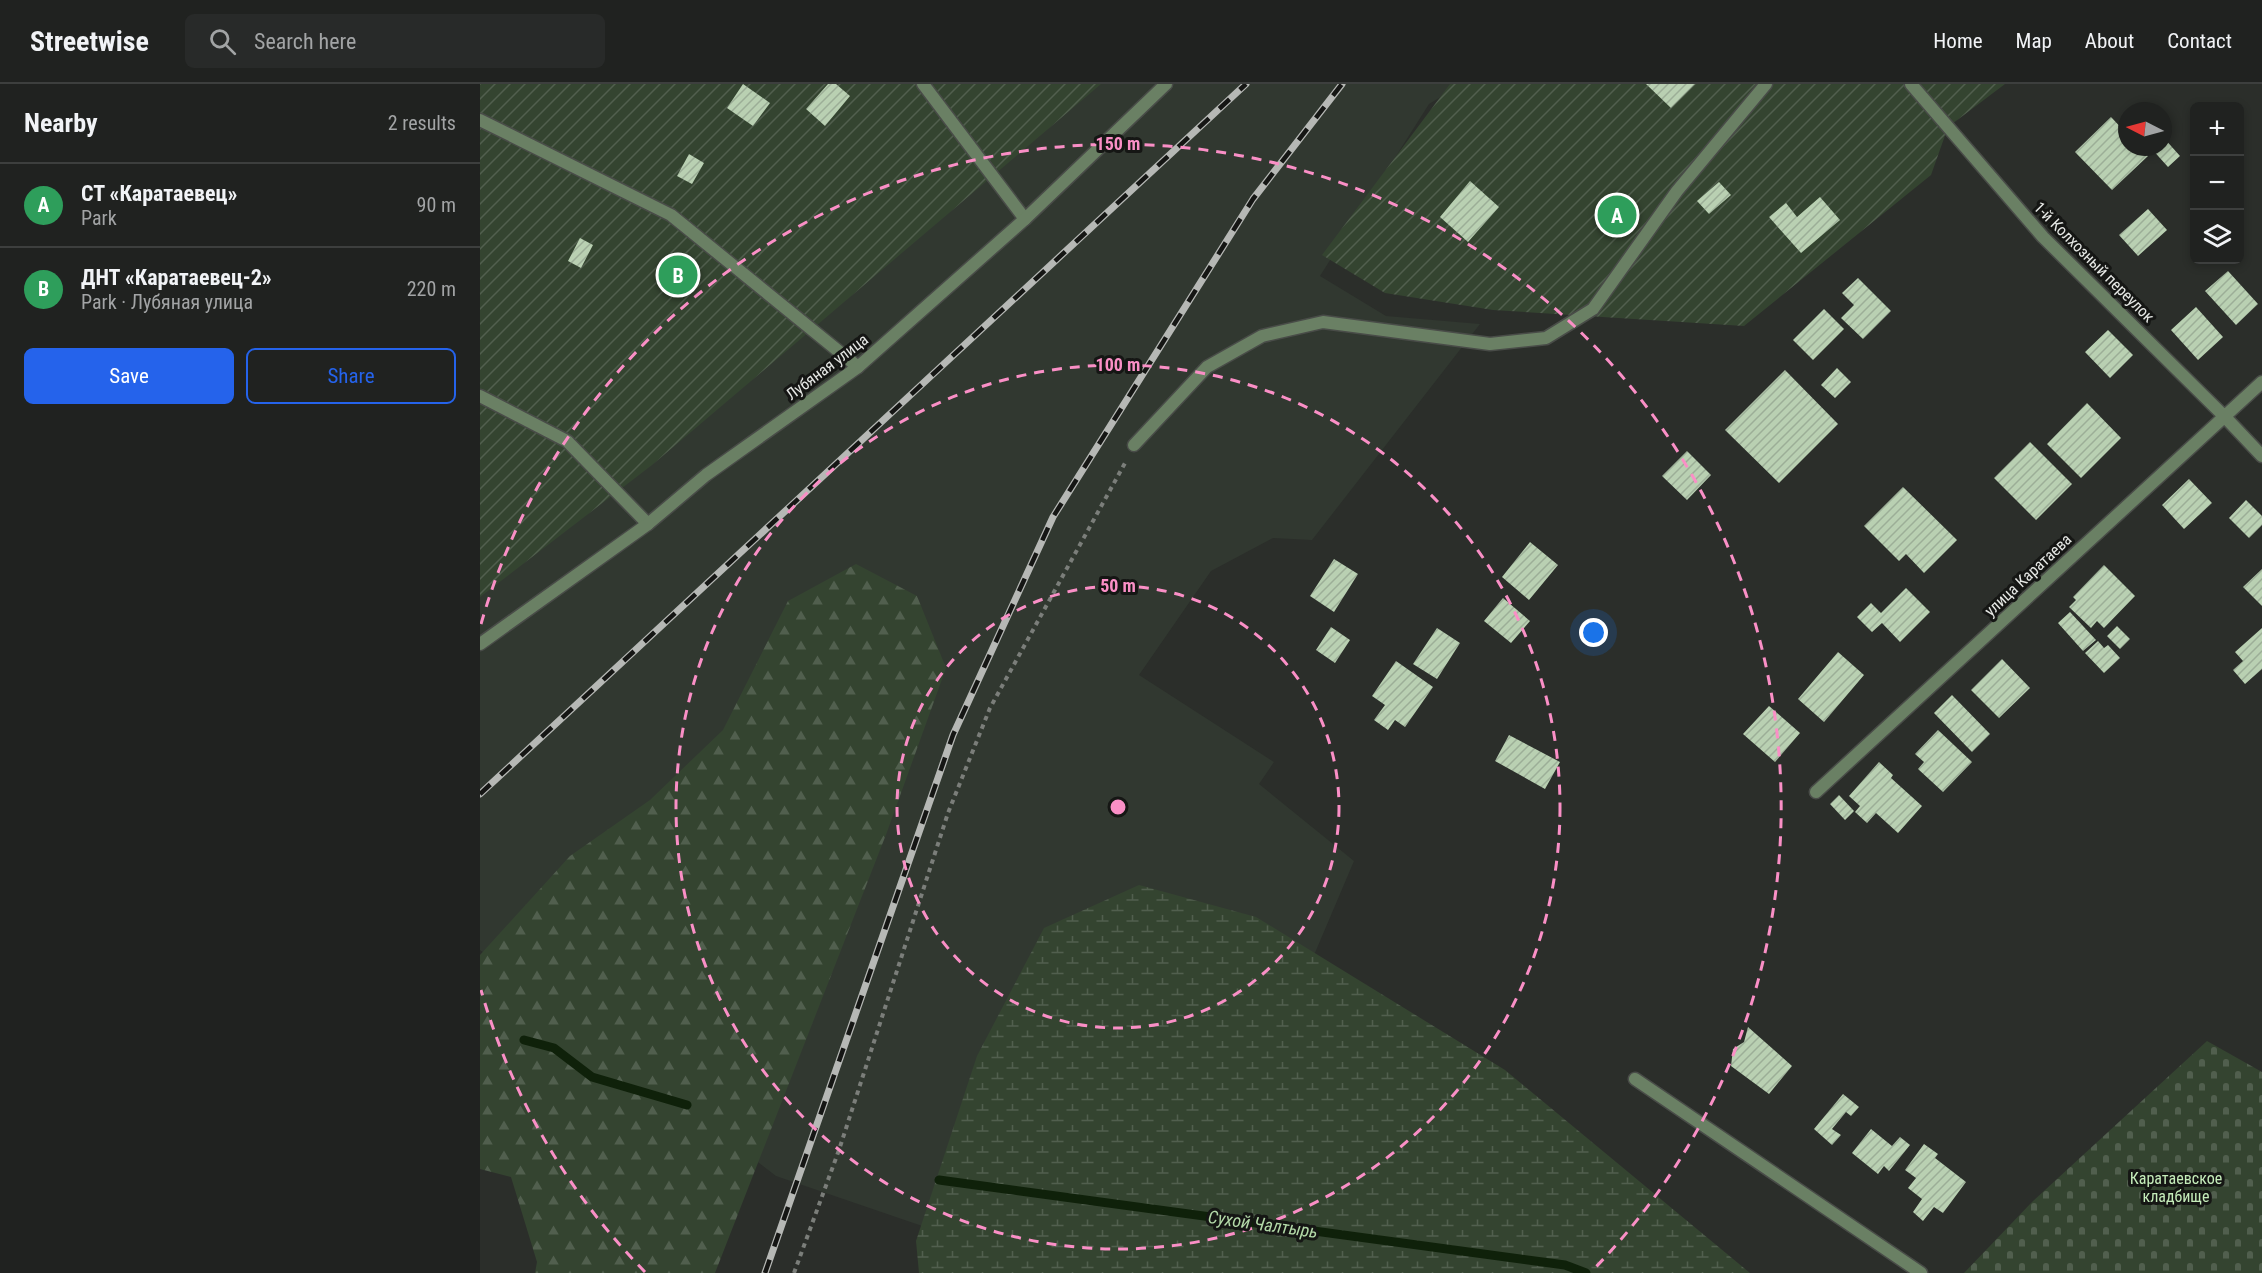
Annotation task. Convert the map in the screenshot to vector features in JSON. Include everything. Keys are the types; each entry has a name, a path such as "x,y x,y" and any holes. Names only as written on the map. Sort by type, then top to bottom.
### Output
{"street":[{"path":"923,84 1025,219"},
{"name":"Лубяная улица","path":"480,644 648,524 706,475 858,367 1025,219 1166,84"},
{"path":"1134,445 1207,368 1262,336 1323,322 1490,344 1545,338 1593,309 1677,191 1766,84"},
{"name":"1-й Колхозный переулок","path":"1911,84 2043,237 2262,456"},
{"path":"480,120 671,215 858,367"},
{"name":"улица Каратаева","path":"1816,792 2262,382"},
{"path":"480,396 567,441 648,524"},
{"path":"1635,1079 1921,1273"}],"path":[{"path":"794,1273 839,1150 948,813 990,708 1134,445"}],"shaded area":[{"path":"1063,84 1462,84 1429,104 1320,276 1386,316 1480,324 1312,540 1273,538 1211,571 1139,675 1274,762 1259,784 1354,861 1179,1273 1060,1273 776,1176 480,950 480,579"}],"green space":[{"path":"480,84 1101,84 652,465 480,597"},
{"path":"1450,84 2005,84 1948,127 1931,175 1744,326 1493,310 1385,293 1322,255"},
{"path":"856,564 917,596 946,668 887,832 715,1273 535,1273 537,1262 511,1177 480,1169 480,955 570,856 650,800 723,730 788,601"},
{"path":"1139,885 1256,917 1505,1070 1750,1273 919,1273 916,1241 977,1056 1044,928"},
{"name":"Каратаевское кладбище","path":"2207,1041 2262,1072 2262,1273 1964,1273 2032,1202"}],"building":[{"path":"743,84 770,103 753,126 727,108"},
{"path":"828,84 836,84 850,96 825,126 806,109"},
{"path":"1646,84 1695,84 1671,108"},
{"path":"2111,117 2118,124 2118,156 2148,156 2112,190 2075,152"},
{"path":"2172,147 2180,156 2168,167 2158,156 2172,156"},
{"path":"689,154 704,163 692,184 677,176"},
{"path":"1470,181 1499,207 1468,242 1440,217"},
{"path":"1719,182 1731,195 1709,214 1697,201"},
{"path":"1820,197 1840,220 1801,253 1769,217 1786,203 1797,217"},
{"path":"2148,209 2167,230 2138,256 2119,235"},
{"path":"580,238 593,245 581,268 568,261"},
{"path":"2228,271 2258,304 2236,325 2205,291"},
{"path":"1858,278 1891,311 1863,339 1841,318 1854,305 1842,293"},
{"path":"2196,307 2223,337 2198,360 2171,330"},
{"path":"1824,309 1844,329 1813,360 1793,340"},
{"path":"2108,330 2133,355 2110,378 2085,352"},
{"path":"1837,368 1851,382 1835,398 1821,385"},
{"path":"1785,370 1838,424 1779,483 1725,430"},
{"path":"2087,403 2121,438 2081,478 2047,444"},
{"path":"2030,442 2072,484 2036,520 1994,478"},
{"path":"1687,451 1711,475 1687,500 1662,476"},
{"path":"2189,479 2212,503 2184,529 2162,505"},
{"path":"1903,487 1957,540 1924,573 1906,554 1899,561 1864,526"},
{"path":"2246,500 2262,516 2262,525 2249,538 2229,518"},
{"path":"1530,542 1558,565 1529,600 1502,577"},
{"path":"1334,559 1358,574 1334,612 1310,596"},
{"path":"2104,565 2135,596 2104,628 2097,621 2091,628 2069,607 2076,600 2073,597"},
{"path":"2262,569 2262,606 2243,587"},
{"path":"1906,588 1930,612 1900,642 1882,623 1872,632 1857,617 1871,603 1881,613"},
{"path":"1503,598 1530,621 1511,643 1484,621"},
{"path":"2070,612 2096,640 2083,651 2058,623"},
{"path":"2117,626 2130,639 2120,649 2107,636"},
{"path":"1331,627 1350,640 1335,663 1316,650"},
{"path":"1437,628 1460,643 1437,679 1413,664"},
{"path":"2262,628 2262,669 2245,684 2233,670 2243,661 2235,652"},
{"path":"2098,641 2104,648 2108,645 2120,658 2104,673 2085,653"},
{"path":"1838,652 1864,675 1824,722 1798,699"},
{"path":"2002,659 2030,688 1999,718 1971,690"},
{"path":"1396,661 1433,687 1405,727 1395,720 1388,730 1374,720 1385,705 1372,696"},
{"path":"1952,695 1990,734 1972,752 1934,713"},
{"path":"1769,706 1800,733 1775,762 1743,734"},
{"path":"1938,730 1972,762 1943,792 1918,769 1924,762 1915,754"},
{"path":"1509,735 1560,762 1545,789 1495,761"},
{"path":"1879,762 1893,775 1891,778 1922,806 1898,833 1876,813 1867,823 1855,812 1860,806 1849,796"},
{"path":"1839,795 1854,811 1845,820 1830,804"},
{"path":"1748,1027 1792,1066 1769,1094 1731,1066 1733,1049 1744,1042"},
{"path":"1843,1094 1859,1107 1851,1116 1846,1112 1832,1129 1841,1135 1832,1145 1814,1129"},
{"path":"1871,1129 1892,1146 1900,1137 1910,1145 1889,1171 1884,1166 1878,1174 1852,1153"},
{"path":"1924,1144 1938,1154 1935,1158 1966,1182 1943,1213 1934,1207 1923,1221 1913,1212 1922,1199 1908,1188 1916,1178 1905,1170"}],"waterway":[{"name":"Сухой Чалтырь","path":"524,1040 554,1048 592,1077 687,1105"},
{"name":"Сухой Чалтырь","path":"939,1180 1565,1265 1586,1273"}],"railway":[{"path":"480,794 1246,84"},
{"path":"765,1273 953,735 1053,517 1253,199 1342,84"}],"place":[{"name":"СТ «Каратаевец»","path":"1617,215"},
{"name":"ДНТ «Каратаевец-2»","path":"678,275"}]}
